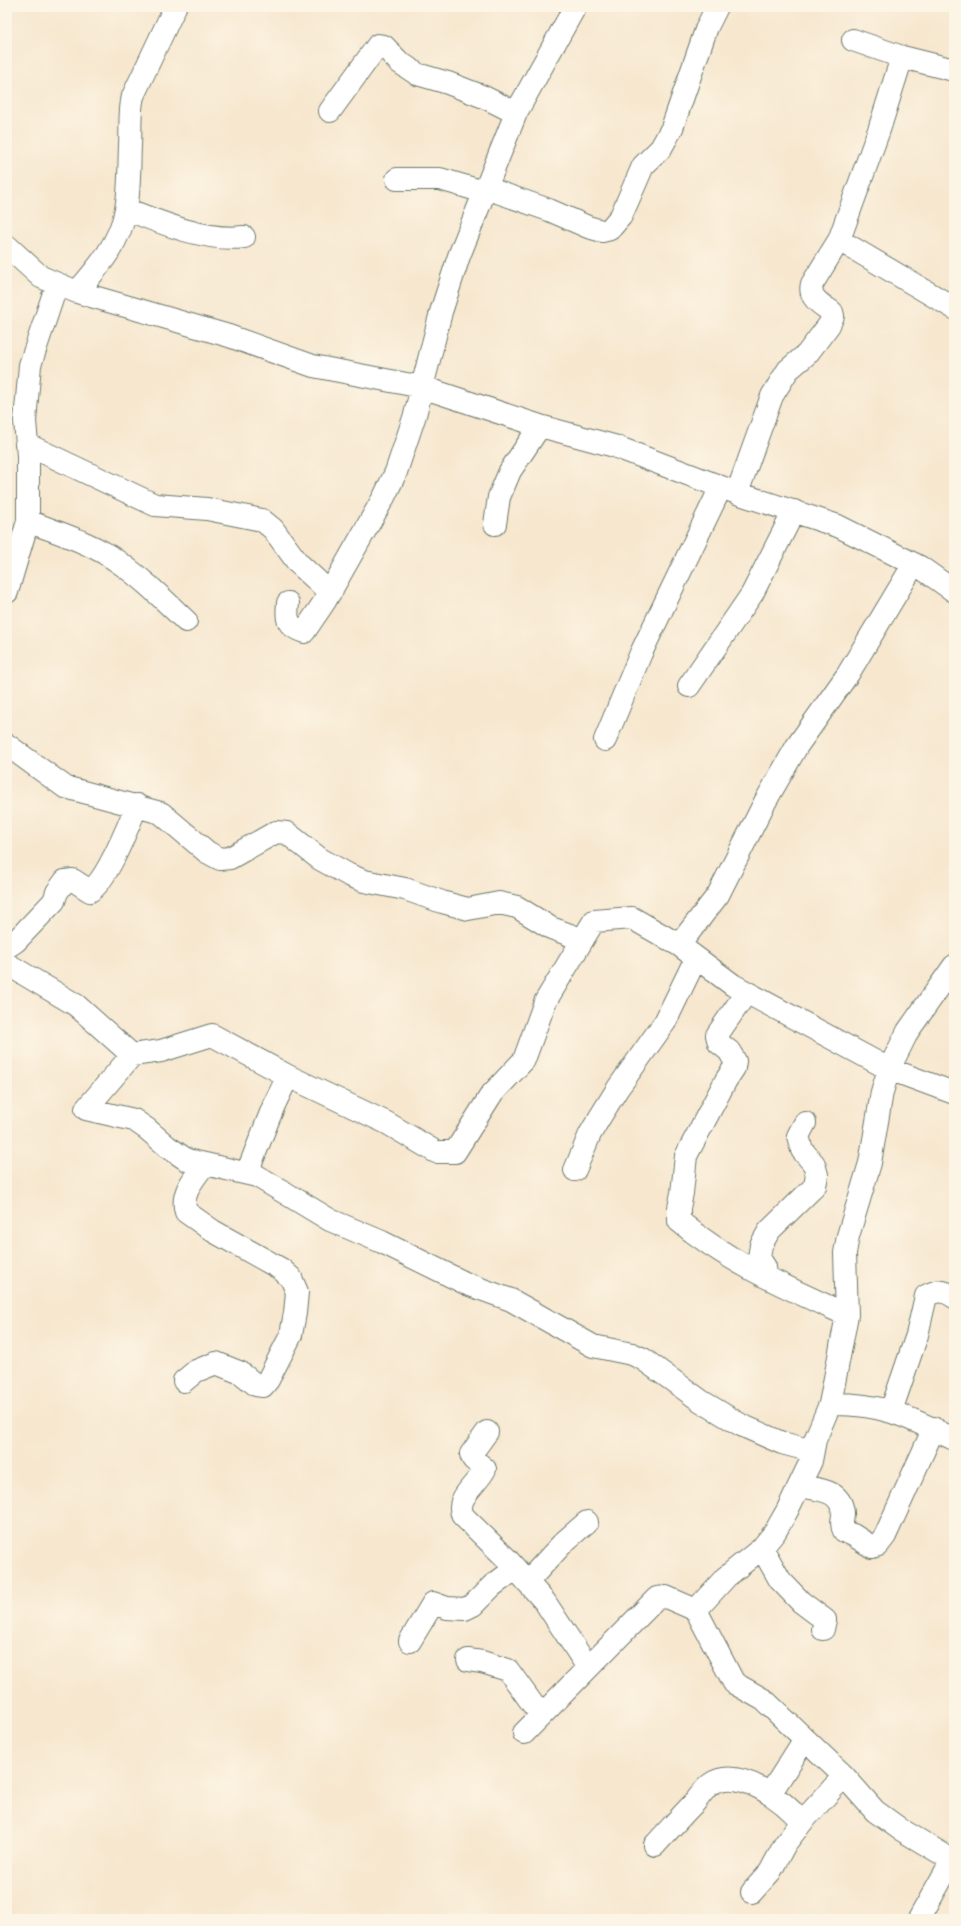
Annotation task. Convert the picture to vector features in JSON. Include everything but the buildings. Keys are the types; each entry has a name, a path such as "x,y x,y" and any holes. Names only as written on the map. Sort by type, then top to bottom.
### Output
{"street":[{"path":"77,292 105,259 119,229 126,209 131,128 130,107 133,96 175,7"},
{"path":"288,603 286,617 293,628 304,632 316,617 332,590 396,472 415,415 441,312 459,256 516,113 575,7"},
{"path":"397,179 440,178 549,210 588,227 602,231 610,229 621,216 643,166 660,148 672,128 707,27 717,7"},
{"path":"853,40 902,57 954,70"},
{"path":"330,111 378,45 384,46 399,62 417,74 448,82 484,97 516,113"},
{"path":"605,740 641,653 729,490 772,396 788,370 807,354 829,325 833,316 832,312 812,296 810,291 812,284 839,240 879,130 902,57"},
{"path":"126,209 147,218 215,238 231,239 244,237"},
{"path":"839,240 954,308"},
{"path":"7,246 40,277 77,292 229,336 313,366 422,387 540,426 614,446 729,490 838,526 914,564 954,591"},
{"path":"7,592 28,521 25,421 30,366 57,284"},
{"path":"495,524 499,497 510,471 540,426"},
{"path":"26,444 155,505 207,509 262,520 273,529 298,563 326,589 332,590"},
{"path":"689,686 752,594 794,511"},
{"path":"28,521 82,542 116,560 143,581 186,621"},
{"path":"679,945 718,895 765,802 797,746 848,674 914,564"},
{"path":"7,745 65,787 137,805 161,813 207,852 220,860 230,858 276,832 287,833 320,859 349,876 364,881 405,889 468,909 499,903 517,907 551,928 581,939"},
{"path":"7,947 16,941 54,901 57,892 65,880 73,880 90,891 96,887 114,856 137,805"},
{"path":"812,1451 782,1442 741,1425 701,1401 643,1359 632,1354 593,1346 511,1300 467,1284 382,1242 330,1220 257,1176 188,1160 168,1147 134,1120 86,1109 132,1055 161,1051 212,1035 288,1076 387,1123 436,1152 455,1152 491,1094 524,1060 545,1002 581,939 594,922 632,918 679,945 733,985 889,1069 954,1093"},
{"path":"575,1170 596,1122 618,1088 665,1022 696,958"},
{"path":"7,964 76,1005 132,1055"},
{"path":"696,1610 726,1577 762,1548 775,1532 811,1461 812,1451 830,1404 846,1315 846,1253 848,1236 870,1163 882,1092 889,1069 908,1031 954,966"},
{"path":"746,992 717,1035 718,1043 729,1051 735,1061 734,1068 726,1080 686,1156 679,1208 679,1221 720,1252 766,1277 846,1315"},
{"path":"247,1173 274,1105 288,1076"},
{"path":"766,1277 765,1268 759,1258 761,1244 769,1231 815,1186 817,1175 814,1164 802,1150 798,1136 805,1123"},
{"path":"184,1381 196,1371 216,1363 241,1373 256,1385 263,1386 268,1380 291,1335 297,1292 291,1278 281,1269 212,1231 186,1212 184,1205 185,1196 192,1181 205,1164"},
{"path":"891,1410 914,1342 926,1296 934,1292 942,1291 954,1297"},
{"path":"799,1486 834,1494 840,1499 843,1514 841,1523 844,1532 853,1535 872,1547 878,1545 885,1536 896,1514 949,1435 891,1410 856,1404 830,1404"},
{"path":"487,1432 471,1454 473,1459 485,1469 461,1501 460,1511 463,1516 507,1559 545,1602 587,1666"},
{"path":"410,1640 432,1603 447,1608 465,1608 473,1605 492,1586 521,1575 587,1522"},
{"path":"762,1548 780,1580 800,1602 825,1620 823,1629"},
{"path":"524,1733 587,1666 657,1598 666,1597 696,1610 732,1681 764,1700 844,1776 866,1802 886,1820 953,1861 919,1919"},
{"path":"468,1660 482,1662 508,1670 534,1706 545,1711"},
{"path":"770,1794 805,1739"},
{"path":"752,1892 770,1872 785,1844 802,1822 844,1776"},
{"path":"655,1846 707,1788 716,1782 738,1780 770,1794 802,1822"}]}
